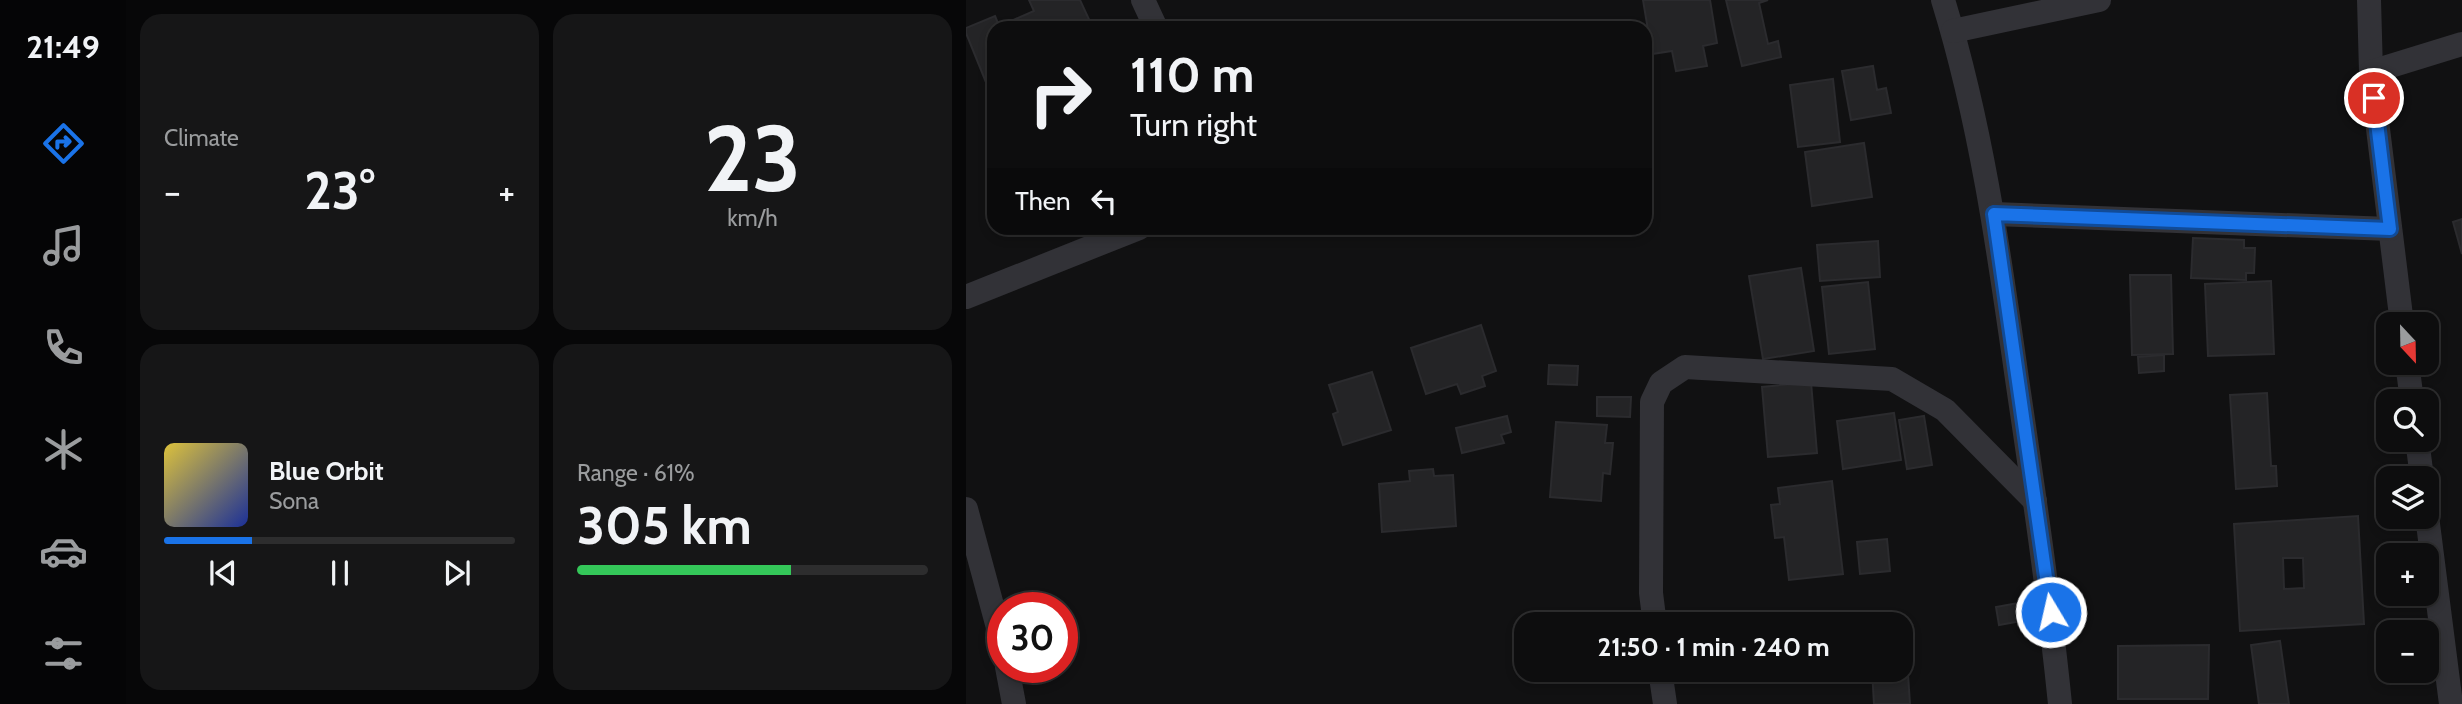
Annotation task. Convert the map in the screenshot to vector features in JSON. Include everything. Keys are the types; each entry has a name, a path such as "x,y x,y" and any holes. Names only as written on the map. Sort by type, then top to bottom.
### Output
{"street":[{"path":"1143,0 1153,21"},
{"path":"1943,0 1953,31 1994,214 2051,612 2060,704"},
{"path":"1953,31 2099,0"},
{"path":"2369,0 2371,72 2400,312"},
{"path":"2371,72 2462,44"},
{"path":"1994,214 2390,229"},
{"path":"966,297 1121,235"},
{"path":"1653,612 1651,593 1652,402 1661,383 1685,367 1892,379 1945,411 2035,501"},
{"path":"966,509 988,592"},
{"path":"2430,529 2453,645 2451,704"},
{"path":"1662,682 1665,704"},
{"path":"1010,683 1014,704"}],"building":[{"path":"1029,0 1080,0 1090,21 1011,21 1034,11"},
{"path":"1643,0 1710,0 1717,43 1703,46 1707,66 1676,71 1672,51 1652,54 1652,21 1646,21"},
{"path":"1726,0 1768,0 1759,3 1768,44 1778,41 1781,57 1742,66"},
{"path":"995,16 997,21 987,21 987,85 966,33 966,28"},
{"path":"1873,66 1877,90 1886,88 1891,113 1851,120 1842,71"},
{"path":"1833,79 1840,142 1798,147 1790,85"},
{"path":"1864,143 1872,197 1812,206 1805,152"},
{"path":"2462,219 2462,254 2453,222"},
{"path":"2193,238 2244,240 2244,248 2255,248 2254,273 2246,273 2246,280 2191,278"},
{"path":"1878,241 1880,277 1820,281 1817,245"},
{"path":"1801,268 1814,351 1763,359 1749,276"},
{"path":"2130,275 2171,275 2173,354 2132,355"},
{"path":"2271,281 2274,354 2208,356 2205,284"},
{"path":"1868,282 1875,349 1829,354 1822,287"},
{"path":"1481,325 1496,371 1482,376 1485,386 1461,394 1457,384 1426,394 1411,348"},
{"path":"2164,355 2164,371 2139,373 2138,357"},
{"path":"1549,365 1578,366 1577,385 1548,384"},
{"path":"1372,372 1391,430 1343,445 1333,414 1338,412 1329,385"},
{"path":"1811,382 1817,453 1768,457 1762,387"},
{"path":"2267,393 2271,466 2276,466 2277,486 2236,489 2230,395"},
{"path":"1597,397 1631,397 1630,417 1597,416"},
{"path":"1894,413 1901,460 1843,469 1837,421"},
{"path":"1507,416 1511,432 1501,435 1504,443 1462,453 1456,428"},
{"path":"1924,416 1932,465 1907,469 1899,420"},
{"path":"1556,422 1607,425 1605,443 1613,443 1610,474 1603,473 1601,501 1550,497"},
{"path":"1433,469 1434,476 1453,475 1456,526 1382,532 1379,484 1410,481 1409,471"},
{"path":"1832,481 1843,574 1789,580 1784,537 1775,538 1771,505 1780,504 1778,488"},
{"path":"2358,516 2364,624 2240,631 2234,524","holes":["2283,558 2303,558 2304,588 2284,589"]},
{"path":"1887,539 1890,571 1860,574 1857,542"},
{"path":"2024,602 2027,620 1999,625 1996,607"},
{"path":"2280,641 2289,704 2259,704 2251,645"},
{"path":"2209,645 2208,699 2118,699 2118,646"},
{"path":"1873,682 1909,682 1910,704 1874,704"}],"route":[{"path":"2051,612 1994,214 2390,229 2374,98"}]}
